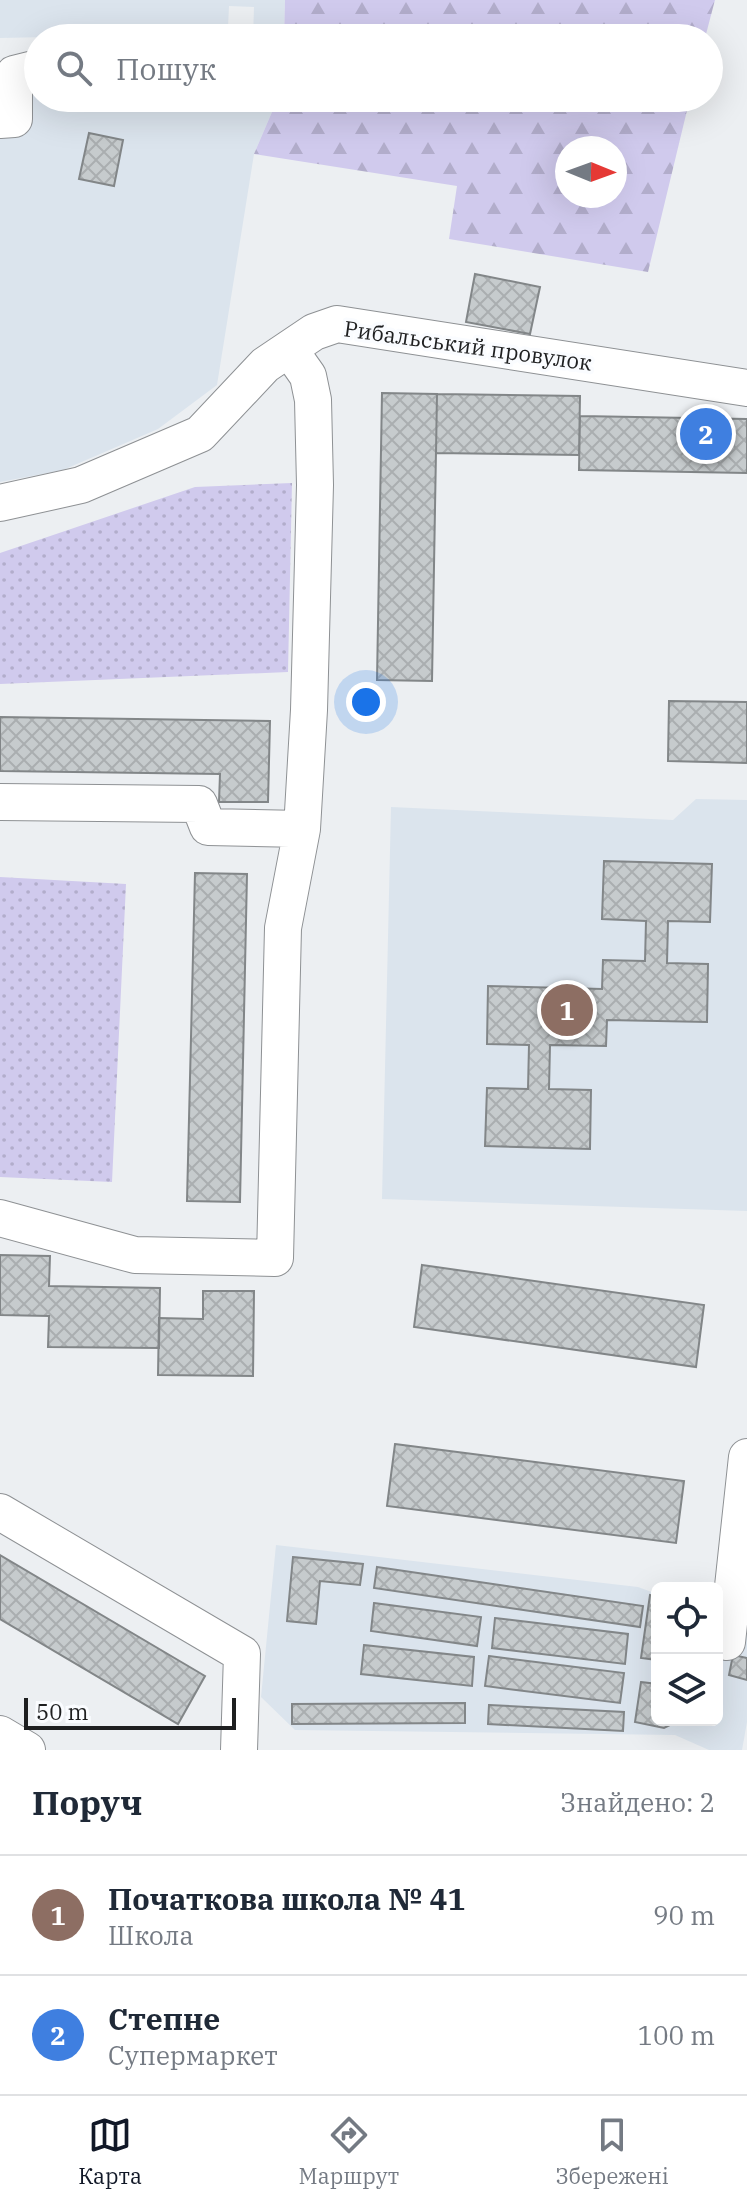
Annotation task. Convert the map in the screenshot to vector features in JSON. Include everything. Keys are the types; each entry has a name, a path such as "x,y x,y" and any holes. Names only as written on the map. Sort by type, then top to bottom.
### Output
{"street":[{"path":"0,120 14,119 17,72"},
{"name":"Рибальський провулок","path":"0,503 81,485 200,434 265,365 314,332 337,324 747,388"},
{"path":"0,1218 135,1255 275,1258 283,928 302,829 309,710 315,485 313,400 308,376 289,349"},
{"path":"0,802 199,804 208,827 302,829"},
{"path":"727,1642 747,1468"},
{"path":"0,1512 242,1654 239,1750"},
{"path":"0,1734 27,1750"}],"shaded area":[{"path":"0,0 285,0 284,24 253,24 254,7 229,6 228,24 24,24 24,37 0,38"},
{"path":"32,112 272,112 254,154 217,385 158,429 63,470 0,482 0,126 31,118"},
{"path":"696,799 747,800 747,1211 382,1199 391,807 673,820"},
{"path":"276,1545 638,1587 651,1592 651,1726 723,1726 723,1622 747,1632 747,1722 742,1750 709,1750 675,1735 295,1730 261,1697"}],"green space":[{"path":"285,0 715,0 709,24 284,24"},
{"path":"272,112 687,112 648,272 449,239 457,186 254,154"},
{"path":"292,483 288,672 0,684 0,553 195,487"},
{"path":"0,877 126,884 112,1182 0,1177"}],"building":[{"path":"89,133 123,140 114,186 79,179"},
{"path":"475,274 540,287 530,334 466,322"},
{"path":"382,393 437,394 432,681 377,680"},
{"path":"437,394 580,396 579,455 436,453"},
{"path":"580,416 747,419 747,473 579,470"},
{"path":"669,701 747,702 747,763 668,761"},
{"path":"0,717 270,721 268,802 219,802 220,774 0,771"},
{"path":"604,861 712,864 710,922 668,921 667,963 708,964 707,1022 607,1020 606,1046 550,1045 549,1089 591,1090 590,1149 485,1146 487,1088 528,1089 529,1045 487,1044 488,986 602,989 603,960 645,961 646,921 602,919"},
{"path":"195,873 247,874 240,1202 187,1201"},
{"path":"0,1255 50,1256 49,1286 160,1288 159,1348 48,1347 49,1316 0,1315"},
{"path":"422,1265 704,1305 696,1367 414,1327"},
{"path":"203,1291 254,1291 253,1376 158,1375 159,1318 203,1319"},
{"path":"395,1444 684,1481 676,1543 387,1506"},
{"path":"0,1555 205,1676 178,1724 0,1619"},
{"path":"293,1557 363,1564 360,1585 320,1581 316,1624 287,1621"},
{"path":"377,1567 643,1606 640,1627 374,1588"},
{"path":"650,1595 651,1595 651,1659 641,1658"},
{"path":"374,1603 481,1617 477,1646 371,1631"},
{"path":"495,1618 628,1634 625,1664 492,1648"},
{"path":"364,1645 474,1657 472,1686 361,1674"},
{"path":"733,1655 747,1658 747,1680 729,1675"},
{"path":"489,1656 624,1673 620,1703 485,1686"},
{"path":"641,1682 651,1683 651,1725 635,1722"},
{"path":"465,1703 465,1723 292,1724 292,1704"},
{"path":"489,1705 624,1712 623,1731 488,1724"}],"place":[{"name":"Степне","path":"706,434"},
{"name":"Початкова школа № 41","path":"567,1010"}]}
